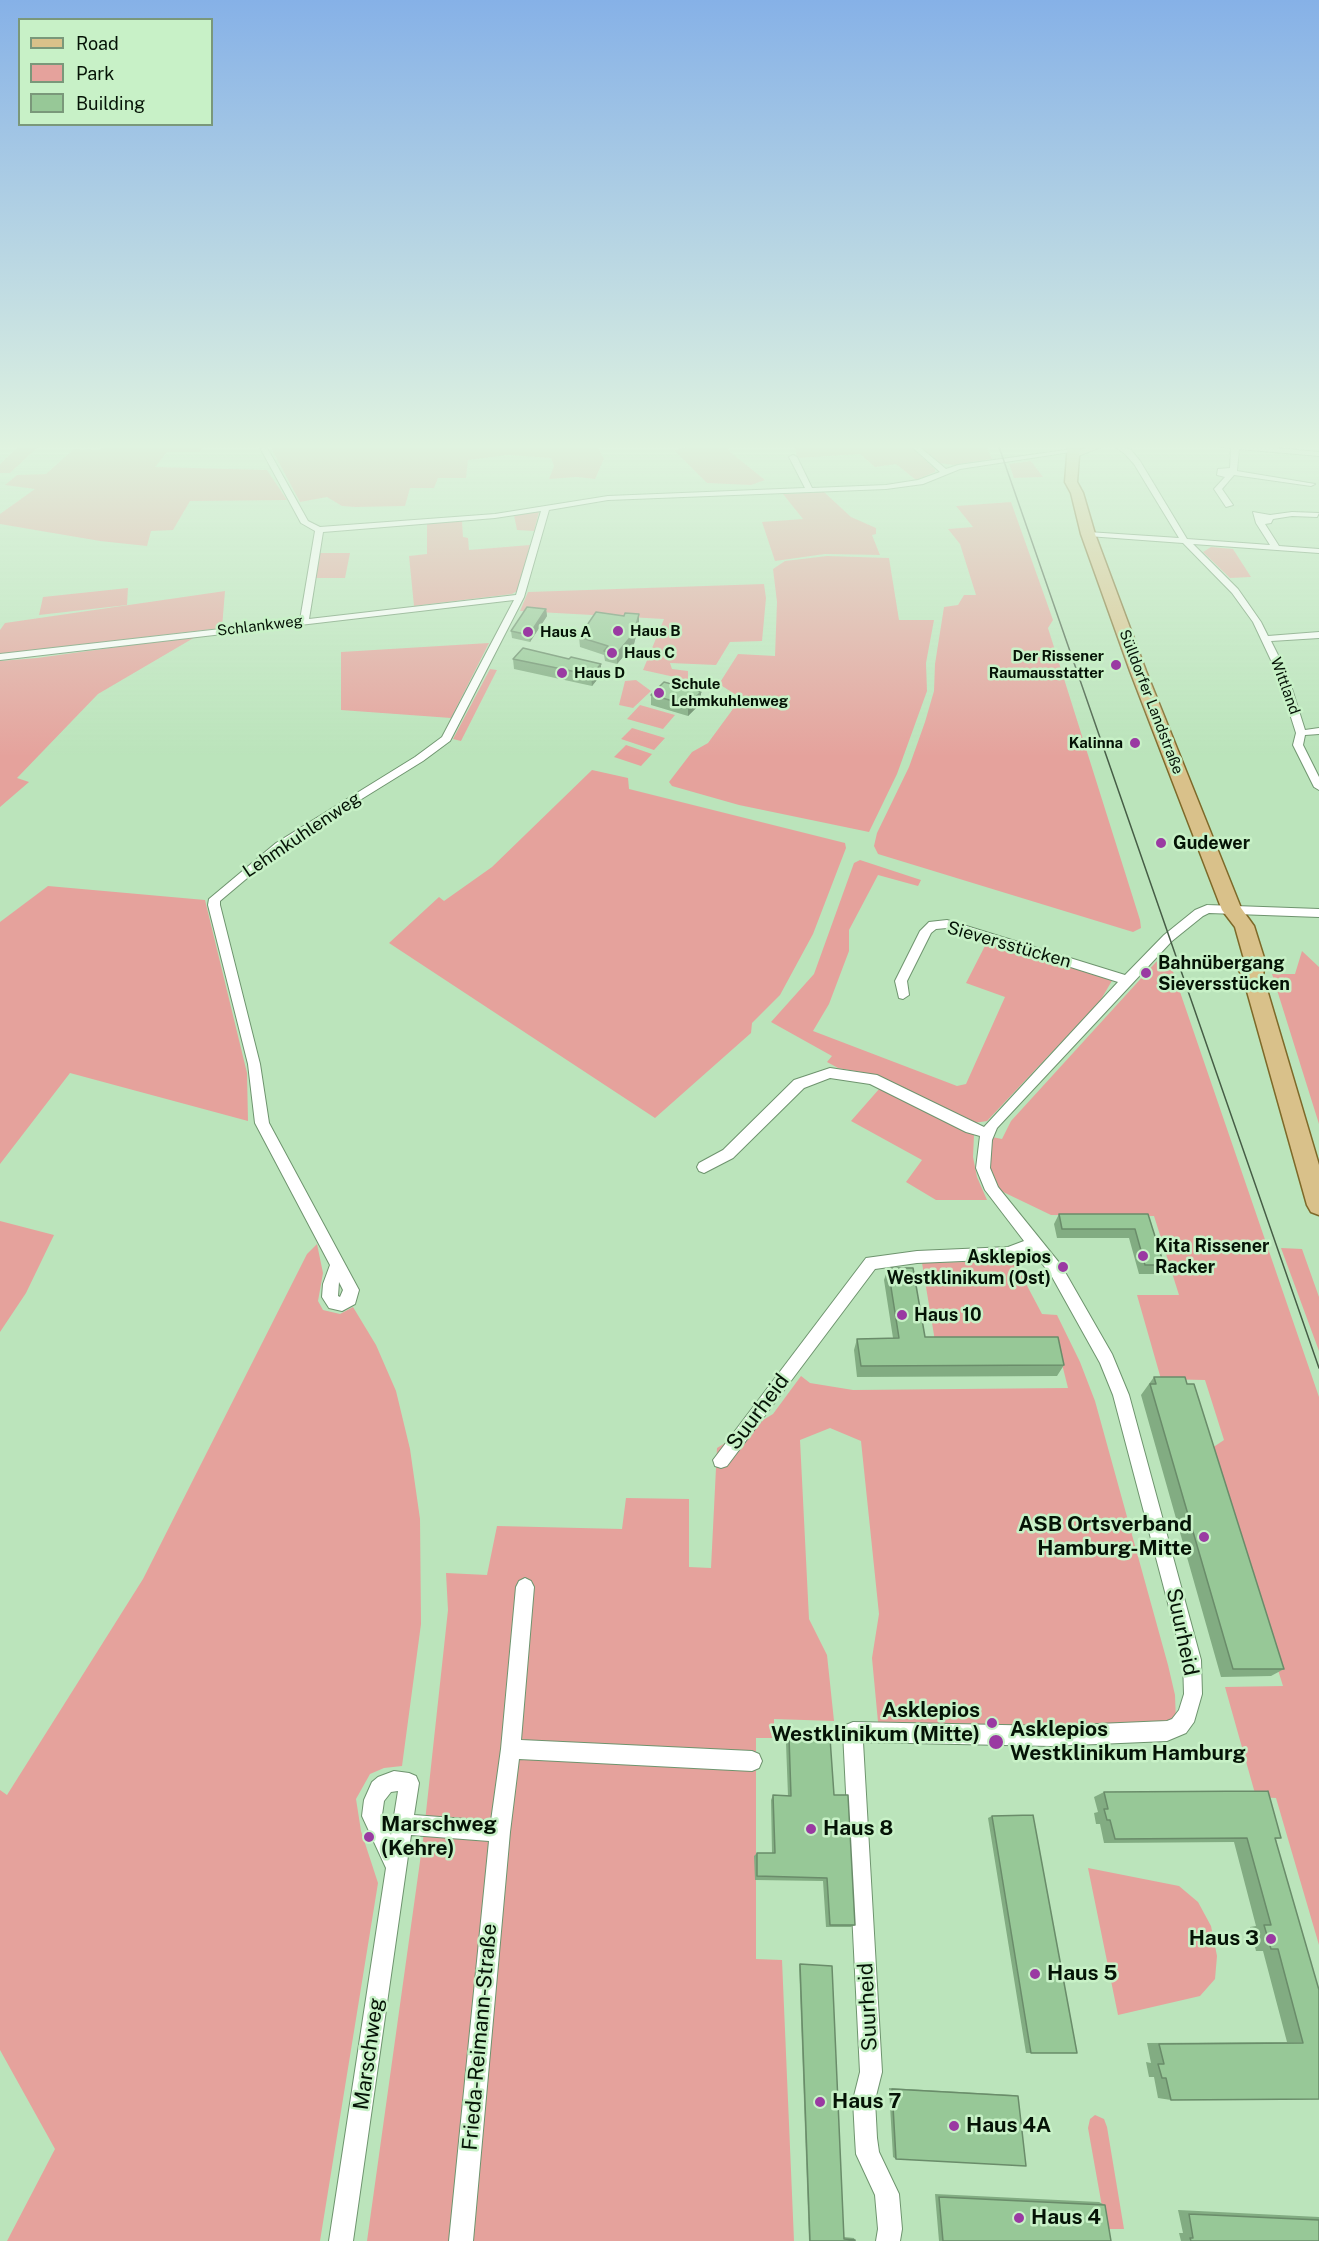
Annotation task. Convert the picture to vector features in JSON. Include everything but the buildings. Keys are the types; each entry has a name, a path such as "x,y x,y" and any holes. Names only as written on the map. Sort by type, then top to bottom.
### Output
{"main road":[{"name":"Sülldorfer Landstraße","path":"1093,549 1138,671 1232,910 1230,925 1241,959 1253,976 1319,1205"}],"street":[{"path":"304,620 316,549"},
{"name":"Lehmkuhlenweg","path":"337,1265 262,1123 254,1064 214,905 215,899 280,845 419,759 446,739 520,597 534,549"},
{"name":"Wittland","path":"1193,549 1236,592 1267,639 1282,673 1301,733 1298,745 1319,787"},
{"path":"1284,549 1319,551"},
{"name":"Schlankweg","path":"0,657 304,620 520,597"},
{"name":"Wittland","path":"1267,639 1319,635"},
{"name":"Wittland","path":"1301,733 1319,731"},
{"path":"1035,1243 996,1197 988,1183 982,1161 983,1146 992,1125 1168,938 1199,913 1207,909 1319,913"},
{"name":"Sieversstücken","path":"903,995 901,981 926,931 933,925 947,924 1127,980"},
{"path":"704,1167 728,1154 799,1084 830,1073 872,1079 971,1128 988,1133"},
{"name":"Suurheid","path":"721,1460 871,1263 917,1257 1008,1253 1035,1243 1056,1270 1093,1335 1121,1395 1192,1660 1193,1694 1187,1715 1179,1726 1167,1731 1052,1736 853,1732 872,2072 864,2100 866,2138 868,2154 887,2194 890,2229 888,2241"},
{"name":"Frieda-Reimann-Straße","path":"461,2241 500,1832 512,1749 525,1587"},
{"path":"512,1749 752,1761"},
{"name":"Marschweg","path":"341,2241 409,1783 386,1784 379,1789 374,1800 372,1816 396,1867"},
{"path":"403,1824 500,1832"}],"green space":[{"path":"427,549 529,549 519,590 512,594 414,606 409,556 427,554"},
{"path":"771,549 877,549 880,555 825,554 775,561"},
{"path":"961,549 1028,549 1053,620 1048,628 1140,920 1141,928 1133,932 878,854 874,846 877,833 909,767 925,722 934,691 935,664 944,607 958,605 964,595 976,595"},
{"path":"1208,549 1233,549 1251,577 1230,578 1203,552"},
{"path":"318,553 350,553 345,578 313,578"},
{"path":"827,556 889,558 899,620 934,620 926,663 927,691 897,774 869,832 739,805 672,786 669,782 692,752 708,743 741,698 719,684 738,654 775,656 777,602 773,569 785,561"},
{"path":"764,584 766,598 762,641 730,642 716,665 670,663 672,669 688,671 688,680 643,670 664,619 520,611 528,592"},
{"path":"128,588 127,605 39,615 43,597"},
{"path":"225,591 222,628 0,654 0,630 5,623"},
{"path":"197,636 98,694 17,778 29,782 0,807 0,661"},
{"path":"489,643 451,718 341,710 341,652"},
{"path":"490,669 497,670 461,741 453,739"},
{"path":"636,680 651,691 633,708 619,705 625,681"},
{"path":"640,705 675,715 663,729 627,719"},
{"path":"632,728 665,738 654,750 621,739"},
{"path":"626,745 652,754 641,766 614,757"},
{"path":"592,770 628,778 629,789 845,843 846,848 813,934 780,995 752,1023 751,1033 655,1118 389,943 439,897 444,901 492,867"},
{"path":"860,860 921,880 918,886 878,875 849,930 849,951 829,1004 813,1031 957,1086 966,1084 1005,997 966,983 988,940 1113,979 1100,1001 987,1121 974,1123 872,1074 838,1068 827,1062 832,1056 771,1022 814,974 854,863"},
{"path":"48,886 205,900 247,1073 248,1121 70,1073 0,1164 0,922"},
{"path":"1302,951 1319,967 1319,1124 1272,974 1295,974"},
{"path":"1167,954 1319,1397 1319,1945 1276,1798 1256,1797 1225,1687 1283,1686 1209,1450 1224,1440 1205,1380 1161,1379 1137,1295 1179,1295 1154,1216 1051,1215 999,1190 989,1167 992,1137 1002,1139 1011,1121 1156,962"},
{"path":"880,1088 974,1135 973,1157 977,1177 987,1200 936,1200 906,1182 922,1160 851,1121"},
{"path":"0,1221 54,1235 26,1293 0,1332"},
{"path":"317,1244 323,1273 318,1301 323,1310 340,1314 353,1307 376,1345 396,1391 410,1449 420,1519 421,1624 402,1766 384,1768 370,1774 356,1799 361,1831 378,1883 320,2241 7,2241 55,2149 0,2050 0,1790 7,1795 143,1579 307,1254"},
{"path":"1281,1248 1302,1249 1319,1297 1319,1351"},
{"path":"1014,1261 1042,1314 1057,1315 1080,1362 1095,1401 1168,1665 1175,1695 1176,1723 1051,1730 984,1724 878,1722 872,1658 879,1614 861,1441 830,1428 800,1440 809,1619 827,1655 834,1721 774,1719 774,1738 756,1738 756,1959 782,1960 794,2241 367,2241 423,1840 448,1610 446,1573 487,1575 497,1526 622,1529 626,1498 689,1499 689,1567 711,1568 717,1448 773,1414 801,1376 810,1383 853,1390 1068,1388 1056,1340 935,1341 922,1263"},
{"path":"1088,1868 1179,1886 1198,1902 1211,1926 1217,1956 1215,1979 1200,1996 1118,2015"},
{"path":"1095,2115 1104,2119 1107,2127 1124,2229 1106,2229 1088,2128 1090,2119"}],"tram line":[{"path":"1034,549 1319,1368"}],"place":[{"name":"Haus B","path":"618,631"},
{"name":"Haus A","path":"528,632"},
{"name":"Haus C","path":"612,653"},
{"name":"Der Rissener Raumausstatter","path":"1116,665"},
{"name":"Haus D","path":"562,673"},
{"name":"Schule Lehmkuhlenweg","path":"659,693"},
{"name":"Kalinna","path":"1135,743"},
{"name":"Gudewer","path":"1161,843"},
{"name":"Bahnübergang Sieversstücken","path":"1146,973"},
{"name":"Kita Rissener Racker","path":"1143,1256"},
{"name":"Asklepios Westklinikum (Ost)","path":"1063,1267"},
{"name":"Haus 10","path":"902,1315"},
{"name":"ASB Ortsverband Hamburg-Mitte","path":"1204,1537"},
{"name":"Asklepios Westklinikum (Mitte)","path":"992,1723"},
{"name":"Asklepios Westklinikum Hamburg","path":"996,1742"},
{"name":"Haus 8","path":"811,1829"},
{"name":"Marschweg (Kehre)","path":"369,1837"},
{"name":"Haus 3","path":"1271,1939"},
{"name":"Haus 5","path":"1035,1974"},
{"name":"Haus 7","path":"820,2102"},
{"name":"Haus 4A","path":"954,2126"},
{"name":"Haus 4","path":"1019,2218"}]}
